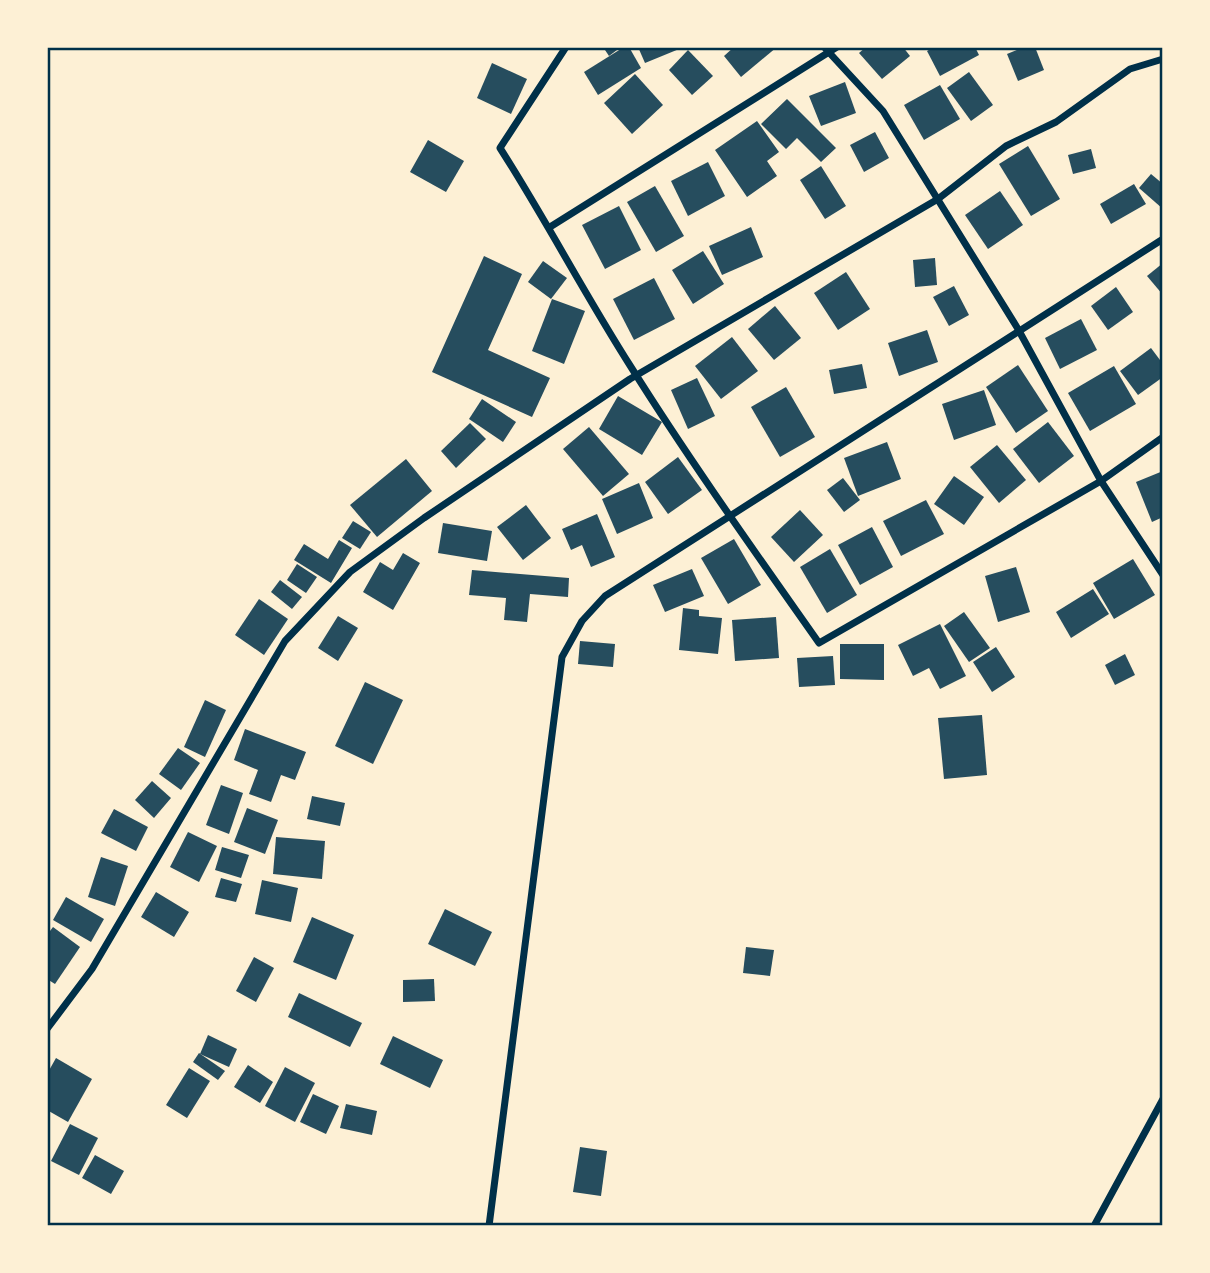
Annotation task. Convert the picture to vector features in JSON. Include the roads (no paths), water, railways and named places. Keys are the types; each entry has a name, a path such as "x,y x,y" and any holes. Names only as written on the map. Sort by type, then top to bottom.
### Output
{"street":[{"path":"566,47 500,148 550,227 636,376 729,516 819,643 1101,481 1163,437"},
{"path":"550,227 827,50 838,47"},
{"path":"827,50 883,111 1017,330 1101,481 1163,575"},
{"path":"47,1029 92,969 285,641 350,572 424,518 636,376 938,199 1006,146 1056,122 1130,69 1163,59"},
{"path":"489,1226 562,657 582,621 605,596 1163,239"},
{"path":"1094,1226 1163,1099"},
{"path":"1152,1117 1163,1119"}]}
